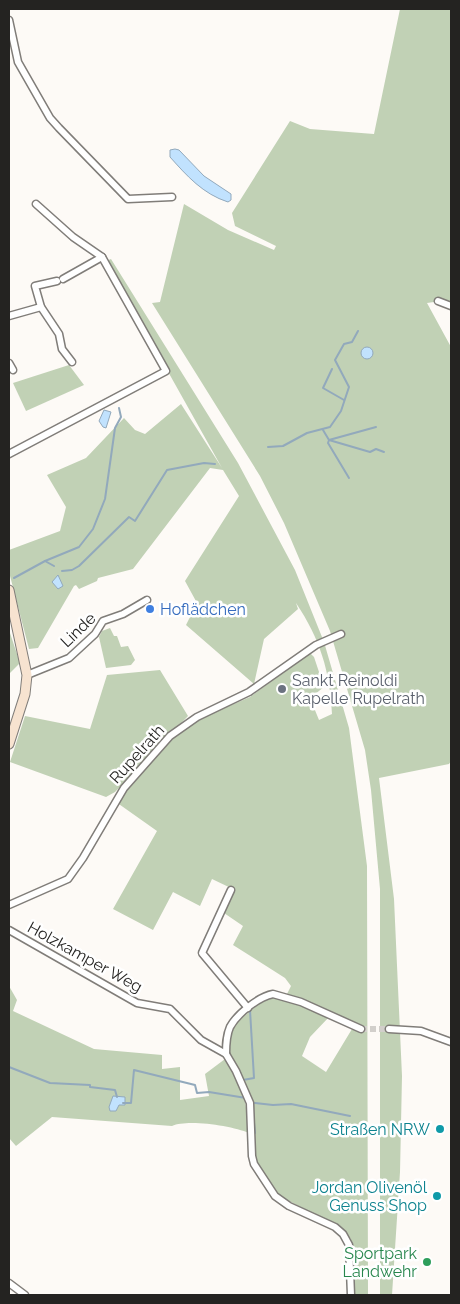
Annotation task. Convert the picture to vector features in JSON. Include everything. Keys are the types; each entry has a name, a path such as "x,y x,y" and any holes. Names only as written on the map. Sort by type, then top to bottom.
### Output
{"main road":[{"path":"9,590 27,675 25,694 9,744"}],"street":[{"path":"9,20 18,62 50,118 128,199 172,197"},
{"path":"9,454 166,371 102,257 73,237 36,204"},
{"path":"72,362 62,349 59,334 41,307 34,286 60,280 102,257"},
{"path":"438,301 451,306"},
{"path":"9,316 41,307"},
{"path":"9,363 12,370"},
{"name":"Linde","path":"27,675 69,658 95,634 103,621 124,614 147,600"},
{"name":"Rupelrath","path":"9,905 68,879 124,788 170,736 197,717 249,692 316,645 341,634"},
{"path":"230,890 202,952 248,1008"},
{"name":"Holzkamper Weg","path":"9,930 137,1003 170,1010 201,1040 226,1054"},
{"path":"351,1295 349,1245 344,1234 336,1227 283,1202 271,1191 254,1164 250,1103 236,1071 226,1054 230,1027 248,1008 269,994 285,996 361,1029"},
{"path":"389,1029 421,1031 451,1042"},
{"path":"9,1283 25,1295"}],"green space":[{"path":"400,9 451,9 451,308 434,302 427,303 451,347 451,761 449,764 379,778 394,899 402,1076 400,1172 392,1295 380,1295 380,889 371,790 365,750 330,631 284,523 260,476 152,303 160,302 184,204 228,230 274,250 276,246 235,226 232,213 290,121 310,129 374,134"},
{"path":"111,259 238,463 295,570 324,642 349,728 367,866 368,1295 353,1295 351,1239 340,1228 278,1195 255,1163 254,1108 237,1066 228,1053 229,1035 235,1024 261,1002 273,996 288,1000 329,1017 310,1037 302,1056 326,1072 355,1024 312,1003 287,994 291,986 285,978 233,945 243,926 224,913 235,890 212,879 200,906 173,892 153,930 113,909 157,831 116,802 170,739 199,719 250,697 310,653 314,657 324,687 310,698 319,720 332,714 326,669 311,629 296,603 298,609 264,639 254,684 186,625 197,603 185,581 239,496 223,470 210,468 133,569 98,578 97,581 79,589 76,585 74,586 38,648 29,649 9,572 9,550 60,531 66,507 47,475 86,458 124,418 135,430 145,434 181,404 222,468 106,261"},
{"path":"69,365 84,385 26,411 13,383"},
{"path":"110,628 114,636 117,636 121,647 128,646 135,660 131,665 106,668 99,637 102,631"},
{"path":"9,630 20,663 9,674"},
{"path":"160,670 188,716 115,792 106,797 10,762 25,716 90,729 107,675"},
{"path":"9,986 17,1000 13,1011 94,1049 162,1055 162,1069 180,1067 180,1100 209,1096 205,1074 225,1059 244,1091 249,1133 199,1123 172,1126 52,1117 16,1146 9,1138"}],"water":[{"path":"170,150 179,150 204,176 231,194 231,200 228,202 219,199 189,177 170,157"},
{"path":"367,347 373,353 367,359 361,353"},
{"path":"104,410 111,412 106,428 99,421"},
{"path":"58,575 63,586 58,589 52,582"},
{"path":"113,1096 125,1097 125,1105 119,1105 116,1111 110,1111 109,1107"}],"waterway":[{"path":"268,447 283,446 307,433 330,427 341,411 349,387 335,360 344,344 352,342 358,331"},
{"path":"332,369 323,388 344,400"},
{"path":"45,561 79,547 93,529 105,499 115,428 121,417 119,408"},
{"path":"349,478 328,443 329,440 376,427"},
{"path":"323,430 329,440 370,452 376,449 384,452"},
{"path":"62,571 72,570 79,566 129,517 135,521 167,470 204,463 215,464"},
{"path":"14,578 45,561 54,566"},
{"path":"244,1082 243,1080 254,1078 250,1010"},
{"path":"9,1067 50,1083 90,1085 90,1087 115,1090 117,1097"},
{"path":"123,1103 131,1103 134,1070 195,1085 197,1093 209,1092 246,1098"},
{"path":"252,1102 255,1133"},
{"path":"255,1103 291,1104 350,1116"}],"tunnel":[{"path":"361,1029 389,1029"}],"place":[{"name":"Hoflädchen","path":"150,609"},
{"name":"Sankt Reinoldi Kapelle Rupelrath","path":"282,689"},
{"name":"Straßen NRW","path":"440,1129"},
{"name":"Jordan Olivenöl Genuss Shop","path":"437,1196"},
{"name":"Sportpark Landwehr","path":"427,1262"}]}
